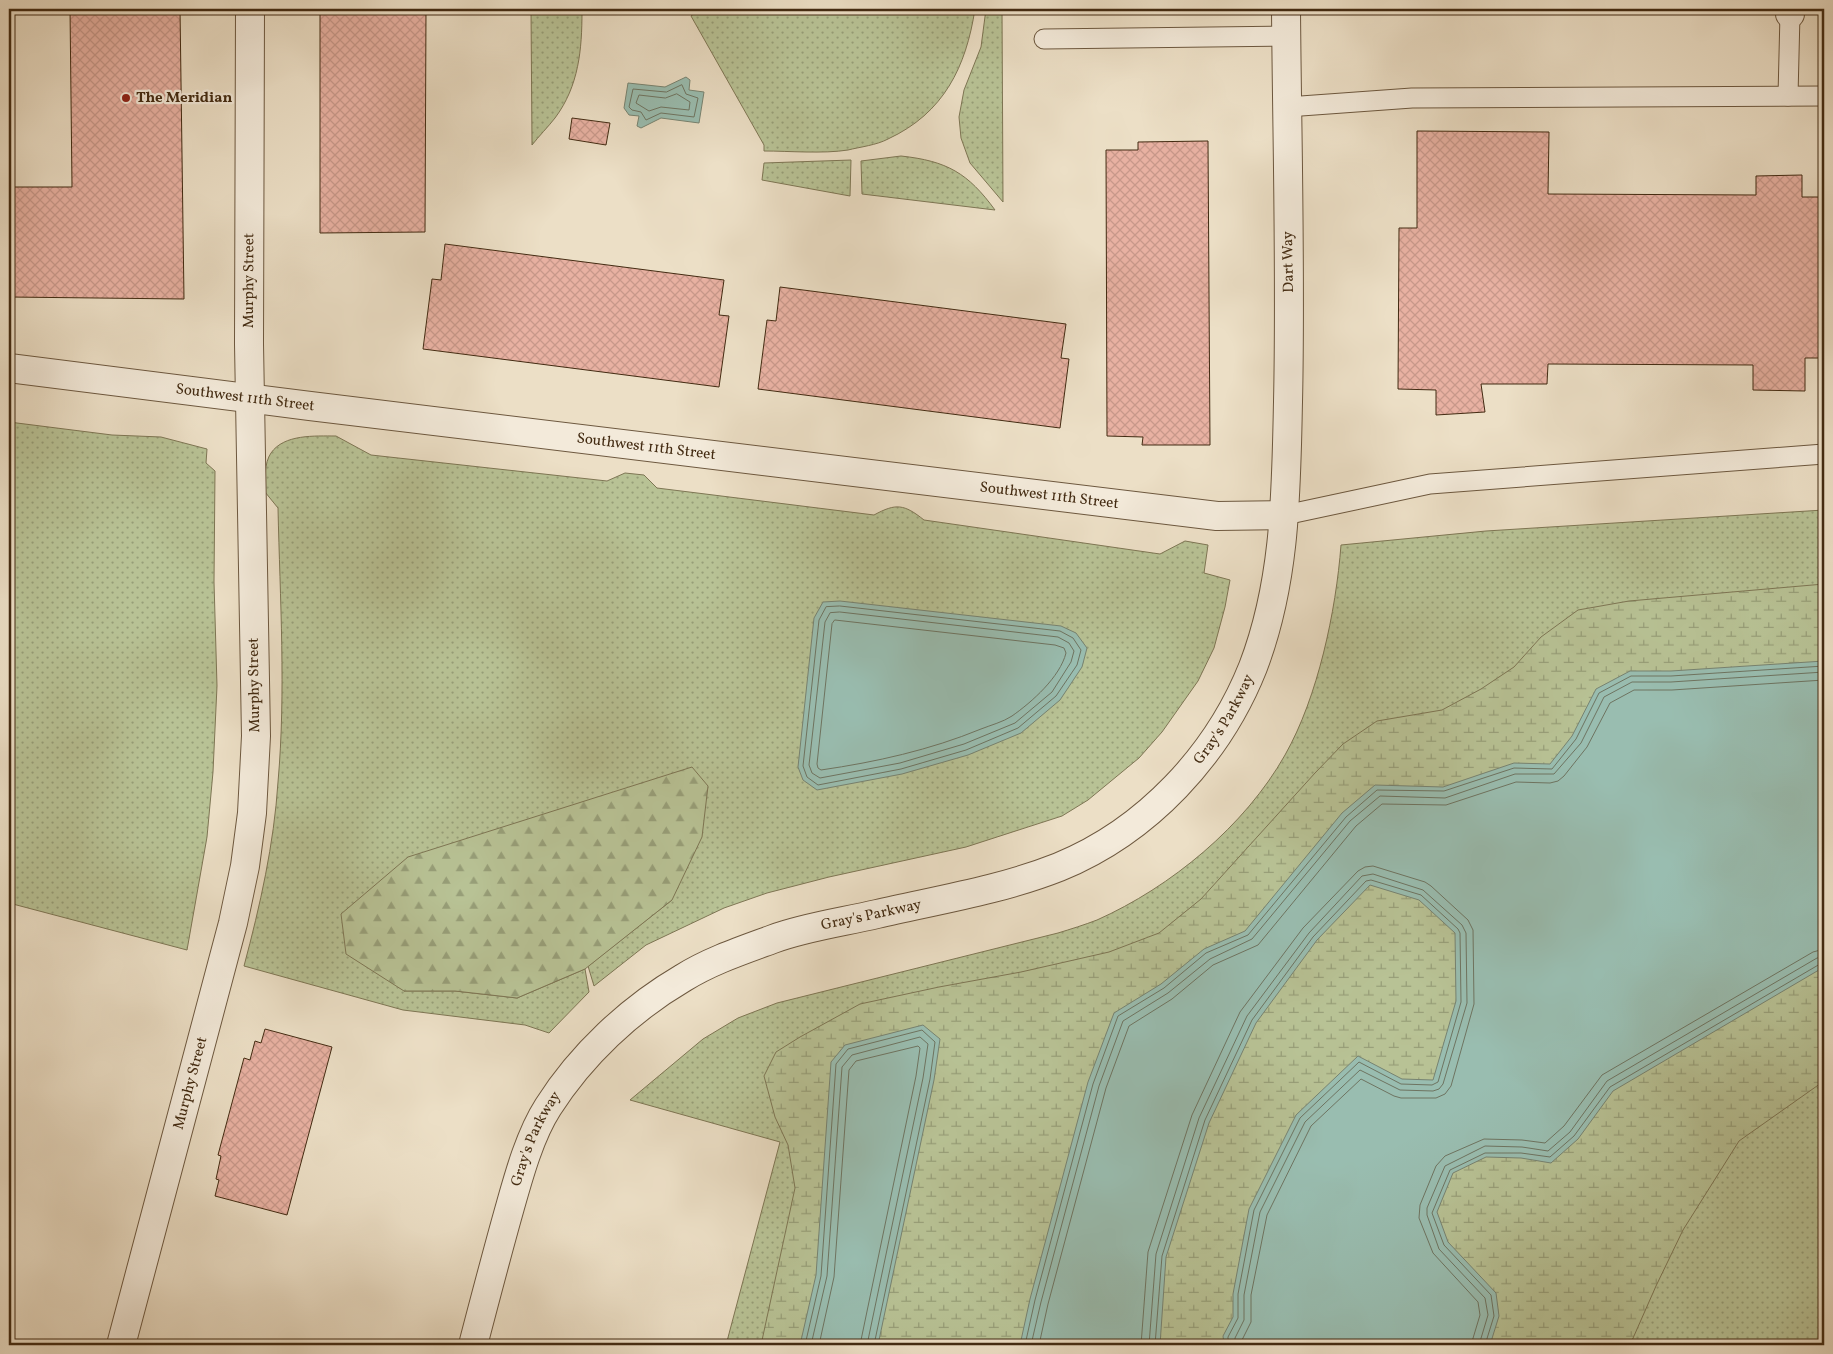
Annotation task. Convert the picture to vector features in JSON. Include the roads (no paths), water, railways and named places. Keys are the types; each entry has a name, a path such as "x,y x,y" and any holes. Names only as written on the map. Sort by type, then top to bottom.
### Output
{"street":[{"name":"Murphy Street","path":"121,1345 221,969 245,866 252,813 256,736 248,344 250,9"},
{"name":"Dart Way","path":"1285,515 1290,343 1286,9"},
{"name":"Southwest 11th Street","path":"9,368 1217,516 1285,515"},
{"name":"Gray's Parkway","path":"474,1345 509,1210 529,1148 546,1109 592,1051 636,1011 684,977 726,958 778,937 999,887 1060,866 1113,840 1159,803 1198,762 1231,713 1253,667 1269,617 1279,570 1285,515"}],"lane":[{"path":"1788,96 1790,12"},
{"path":"1044,38 1286,36"},
{"path":"1287,107 1412,98 1824,96"},
{"path":"1285,515 1430,484 1824,454"}],"water":[{"path":"686,77 690,80 689,90 704,92 699,123 661,118 641,128 637,126 639,116 629,115 624,108 628,83 665,87"},
{"path":"840,601 1061,626 1076,633 1087,648 1082,667 1060,700 1021,733 968,755 902,774 817,790 803,780 798,767 814,618 823,602"},
{"path":"1824,661 1824,967 1613,1091 1578,1139 1551,1163 1521,1158 1486,1157 1453,1173 1437,1212 1448,1242 1496,1293 1499,1316 1490,1345 1224,1345 1223,1336 1233,1317 1233,1294 1249,1209 1296,1115 1358,1056 1402,1079 1433,1080 1456,1001 1455,933 1419,900 1370,885 1317,940 1256,1023 1209,1123 1166,1257 1160,1345 1020,1345 1030,1299 1088,1082 1114,1013 1161,984 1204,949 1245,931 1342,813 1375,785 1443,787 1514,763 1550,764 1572,736 1596,689 1630,671 1671,671"},
{"path":"923,1025 940,1039 934,1080 878,1345 800,1345 816,1275 831,1062 845,1045"}],"place":[{"name":"The Meridian","path":"126,98"}]}
